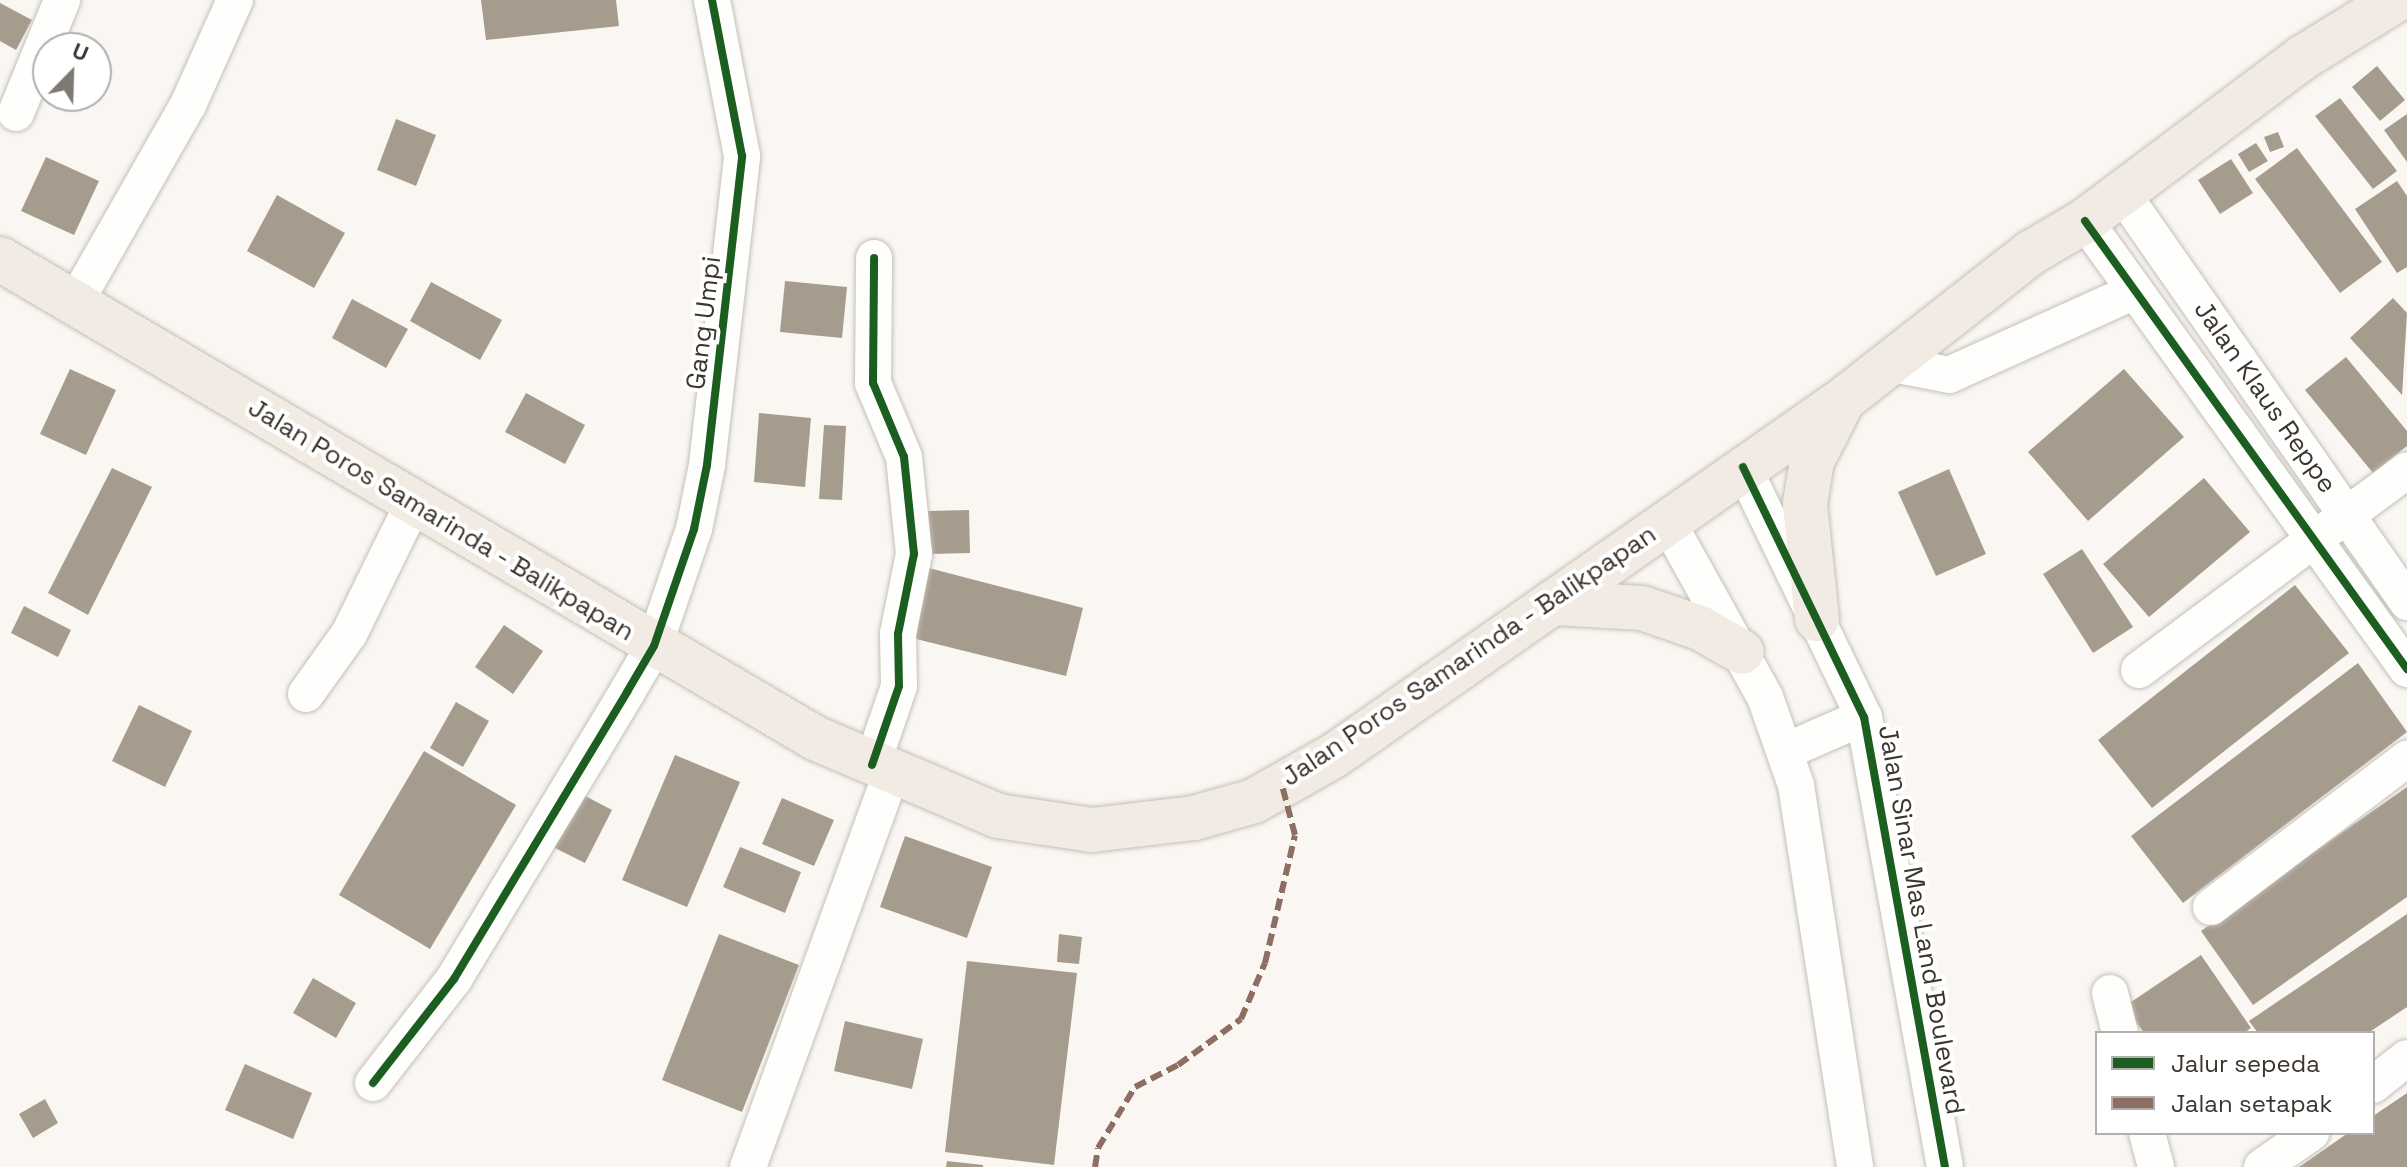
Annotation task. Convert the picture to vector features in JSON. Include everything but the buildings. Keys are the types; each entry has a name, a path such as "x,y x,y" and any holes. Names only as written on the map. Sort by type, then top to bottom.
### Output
{"highway":[{"name":"Jalan Poros Samarinda - Balikpapan","path":"0,259 76,301 654,646 882,770 1047,827 1092,830 1194,818 1254,801 1335,755 1843,400 2032,252 2085,221 2302,58 2396,0"},
{"path":"1817,619 1805,504 1812,461 1843,400"},
{"path":"1552,603 1642,608 1700,628 1742,652"}],"street":[{"path":"16,113 62,0"},
{"path":"76,301 188,105 235,0"},
{"name":"Gang Umpi","path":"373,1083 454,979 654,646 694,529 707,465 742,156 712,0"},
{"name":"Jalan Klaus Reppe","path":"2122,193 2407,602"},
{"name":"Jalan Klaus Reppe","path":"2085,221 2138,300 2407,669"},
{"path":"748,1167 882,770 899,686 898,634 914,554 904,457 873,383 874,258"},
{"path":"1888,363 1949,375 2138,300 2182,279"},
{"name":"Jalan Sinar Mas Land Boulevard","path":"1743,467 1864,717 1945,1167"},
{"path":"2139,670 2407,470"},
{"path":"306,694 349,634 413,504"},
{"path":"1667,521 1742,652 1786,751 1809,860 1855,1167"},
{"path":"1786,751 1864,717"},
{"path":"2211,907 2407,759"},
{"path":"2110,993 2120,1031"},
{"path":"2375,1083 2407,1058"},
{"path":"2148,1135 2156,1167"},
{"path":"2262,1167 2308,1135"}],"marked path":[{"path":"1095,1167 1098,1148 1135,1087 1178,1065 1241,1019 1265,963 1295,835 1282,785"}],"cycle path":[{"path":"373,1083 454,979 654,646 694,529 707,465 742,156 712,0"},
{"path":"2085,221 2407,669"},
{"path":"872,765 899,686 898,634 914,554 904,457 873,383 874,258"},
{"path":"1743,467 1864,717 1945,1167"}]}
